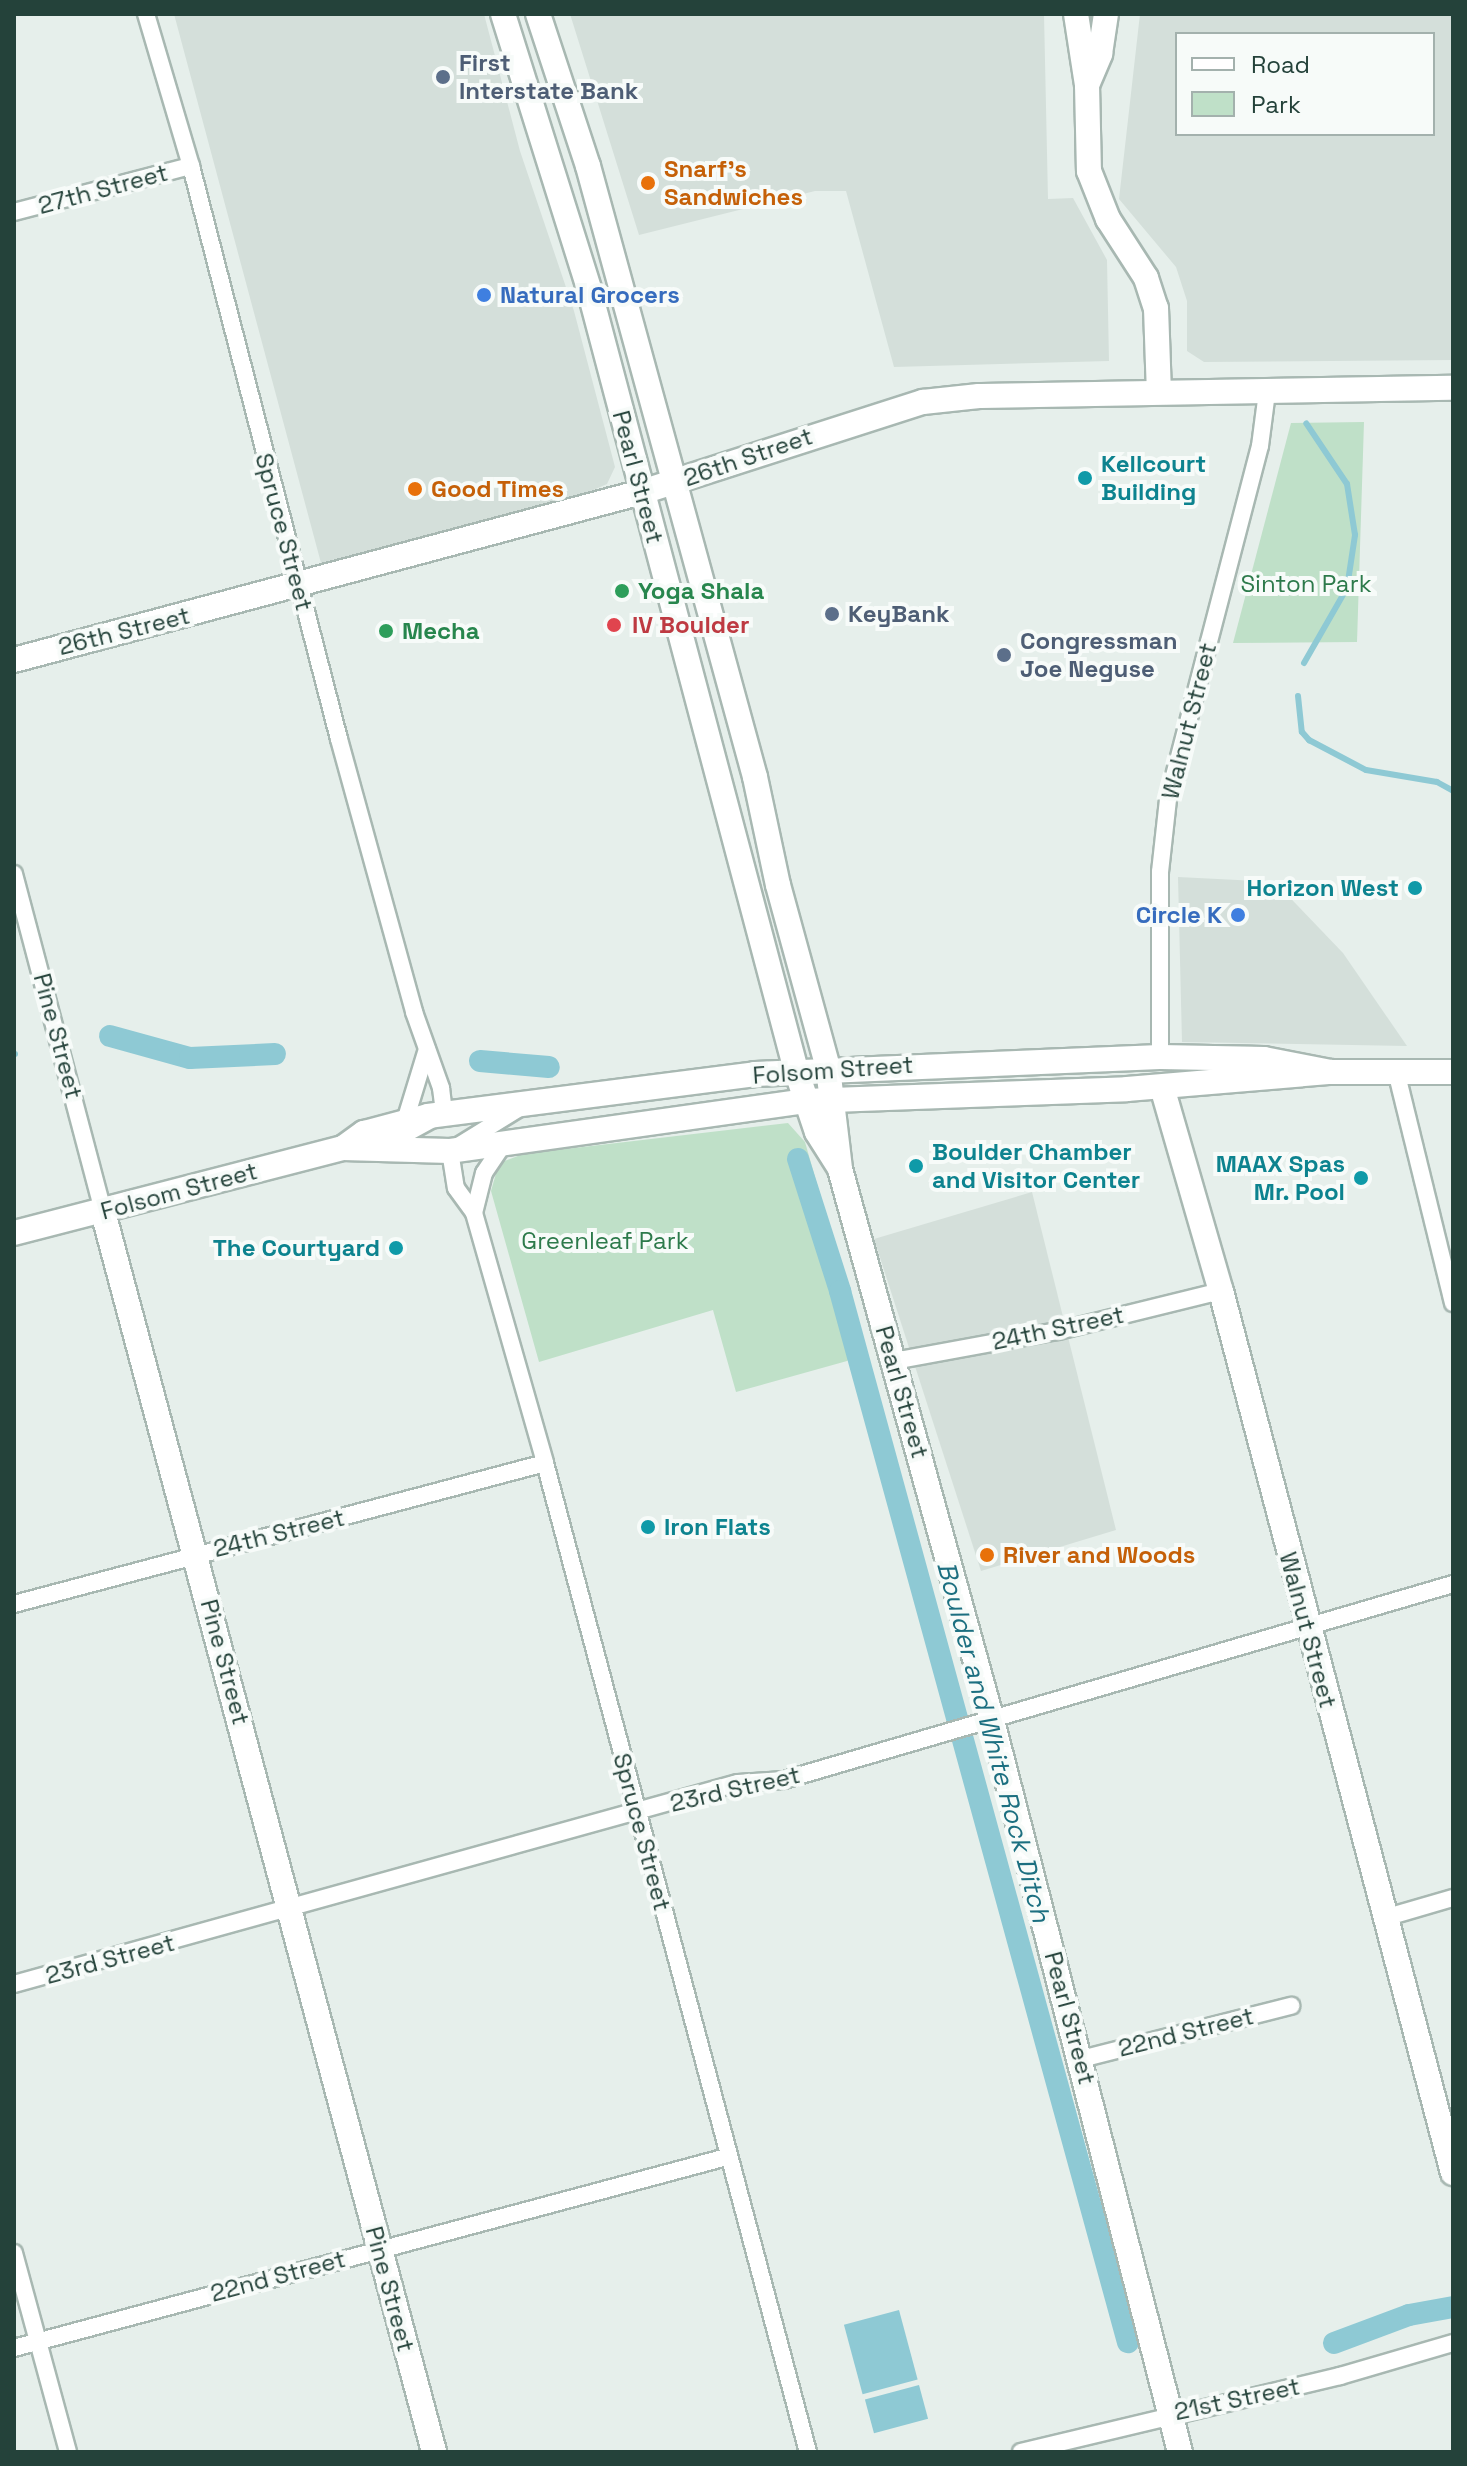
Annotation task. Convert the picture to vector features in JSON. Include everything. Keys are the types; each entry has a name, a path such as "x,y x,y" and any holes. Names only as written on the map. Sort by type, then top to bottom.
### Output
{"street":[{"name":"Spruce Street","path":"146,14 191,166 299,587 427,1049 441,1088 444,1113"},
{"name":"Pearl Street","path":"503,14 551,176 589,289 805,1101 840,1169"},
{"name":"Pearl Street","path":"538,14 677,481 828,1068 840,1169 991,1717 1180,2452"},
{"path":"1076,14 1087,85 1089,171 1108,219 1146,278 1156,308 1159,392"},
{"path":"1087,85 1100,54 1106,14"},
{"name":"27th Street","path":"14,212 191,166"},
{"path":"551,176 565,178 605,282 638,342"},
{"name":"26th Street","path":"14,660 299,587 642,492 923,402 1159,392 1453,388"},
{"name":"Walnut Street","path":"1160,1057 1160,884 1168,799 1260,446 1267,392"},
{"path":"703,719 720,750 741,823 760,844 769,844"},
{"name":"Pine Street","path":"14,874 292,1909 434,2452"},
{"path":"405,1121 427,1049"},
{"name":"Folsom Street","path":"14,1233 343,1148 364,1133 444,1113 828,1068 1160,1057 1264,1059 1331,1072"},
{"path":"1396,1071 1453,1303"},
{"name":"Folsom Street","path":"343,1148 451,1161 505,1142 805,1101 1162,1087 1331,1072 1453,1072"},
{"name":"Walnut Street","path":"1162,1087 1221,1291 1384,1918 1446,2120 1453,2173"},
{"path":"451,1161 526,1104"},
{"path":"372,1152 444,1113"},
{"name":"Spruce Street","path":"474,1213 484,1173 505,1142"},
{"name":"Spruce Street","path":"451,1161 456,1188 474,1213 545,1463 727,2157 808,2452"},
{"name":"24th Street","path":"894,1361 1058,1331 1221,1291"},
{"name":"24th Street","path":"14,1604 545,1463"},
{"name":"23rd Street","path":"14,1984 738,1783 784,1780 1453,1584"},
{"path":"1384,1918 1453,1898"},
{"name":"22nd Street","path":"1081,2059 1291,2006"},
{"name":"22nd Street","path":"14,2348 727,2157"},
{"path":"14,2253 68,2452"},
{"name":"21st Street","path":"1021,2452 1169,2413 1340,2376 1453,2343"}],"shaded area":[{"path":"174,14 484,14 520,151 574,311 615,467 607,484 582,495 321,563"},
{"path":"570,14 1044,14 1048,199 1073,198 1107,260 1109,361 894,367 846,191 815,191 639,235"},
{"path":"1140,14 1453,14 1453,360 1204,362 1187,351 1187,301 1176,267 1119,199"},
{"path":"1178,877 1275,882 1343,953 1407,1046 1182,1042"},
{"path":"1032,1192 1116,1530 981,1571 874,1239"}],"green space":[{"name":"Sinton Park","path":"1364,422 1357,642 1233,643 1291,423"},
{"name":"Greenleaf Park","path":"788,1123 805,1142 860,1334 860,1349 847,1361 736,1392 713,1310 539,1362 491,1191 499,1163 523,1154"}],"water":[{"path":"899,2310 918,2380 863,2394 844,2325"},
{"path":"919,2385 928,2419 874,2433 865,2399"}],"waterway":[{"path":"1304,663 1347,588 1355,535 1347,484 1306,423"},
{"path":"1298,696 1302,732 1309,740 1366,770 1437,782 1453,791"},
{"name":"Boulder and White Rock Ditch","path":"110,1036 190,1058 275,1054"},
{"name":"Boulder and White Rock Ditch","path":"480,1061 549,1067"},
{"name":"Boulder and White Rock Ditch","path":"798,1159 840,1291 1128,2342"},
{"name":"Boulder and White Rock Ditch","path":"1334,2343 1409,2315 1453,2307"}],"place":[{"name":"First Interstate Bank","path":"443,77"},
{"name":"Snarf's Sandwiches","path":"648,183"},
{"name":"Natural Grocers","path":"484,295"},
{"name":"Kellcourt Building","path":"1085,478"},
{"name":"Good Times","path":"415,489"},
{"name":"Yoga Shala","path":"622,591"},
{"name":"KeyBank","path":"832,614"},
{"name":"IV Boulder","path":"614,625"},
{"name":"Mecha","path":"386,631"},
{"name":"Congressman Joe Neguse","path":"1004,655"},
{"name":"Horizon West","path":"1415,888"},
{"name":"Circle K","path":"1238,915"},
{"name":"Boulder Chamber and Visitor Center","path":"916,1166"},
{"name":"MAAX Spas Mr. Pool","path":"1361,1178"},
{"name":"The Courtyard","path":"396,1248"},
{"name":"Iron Flats","path":"648,1527"},
{"name":"River and Woods","path":"987,1555"}]}
